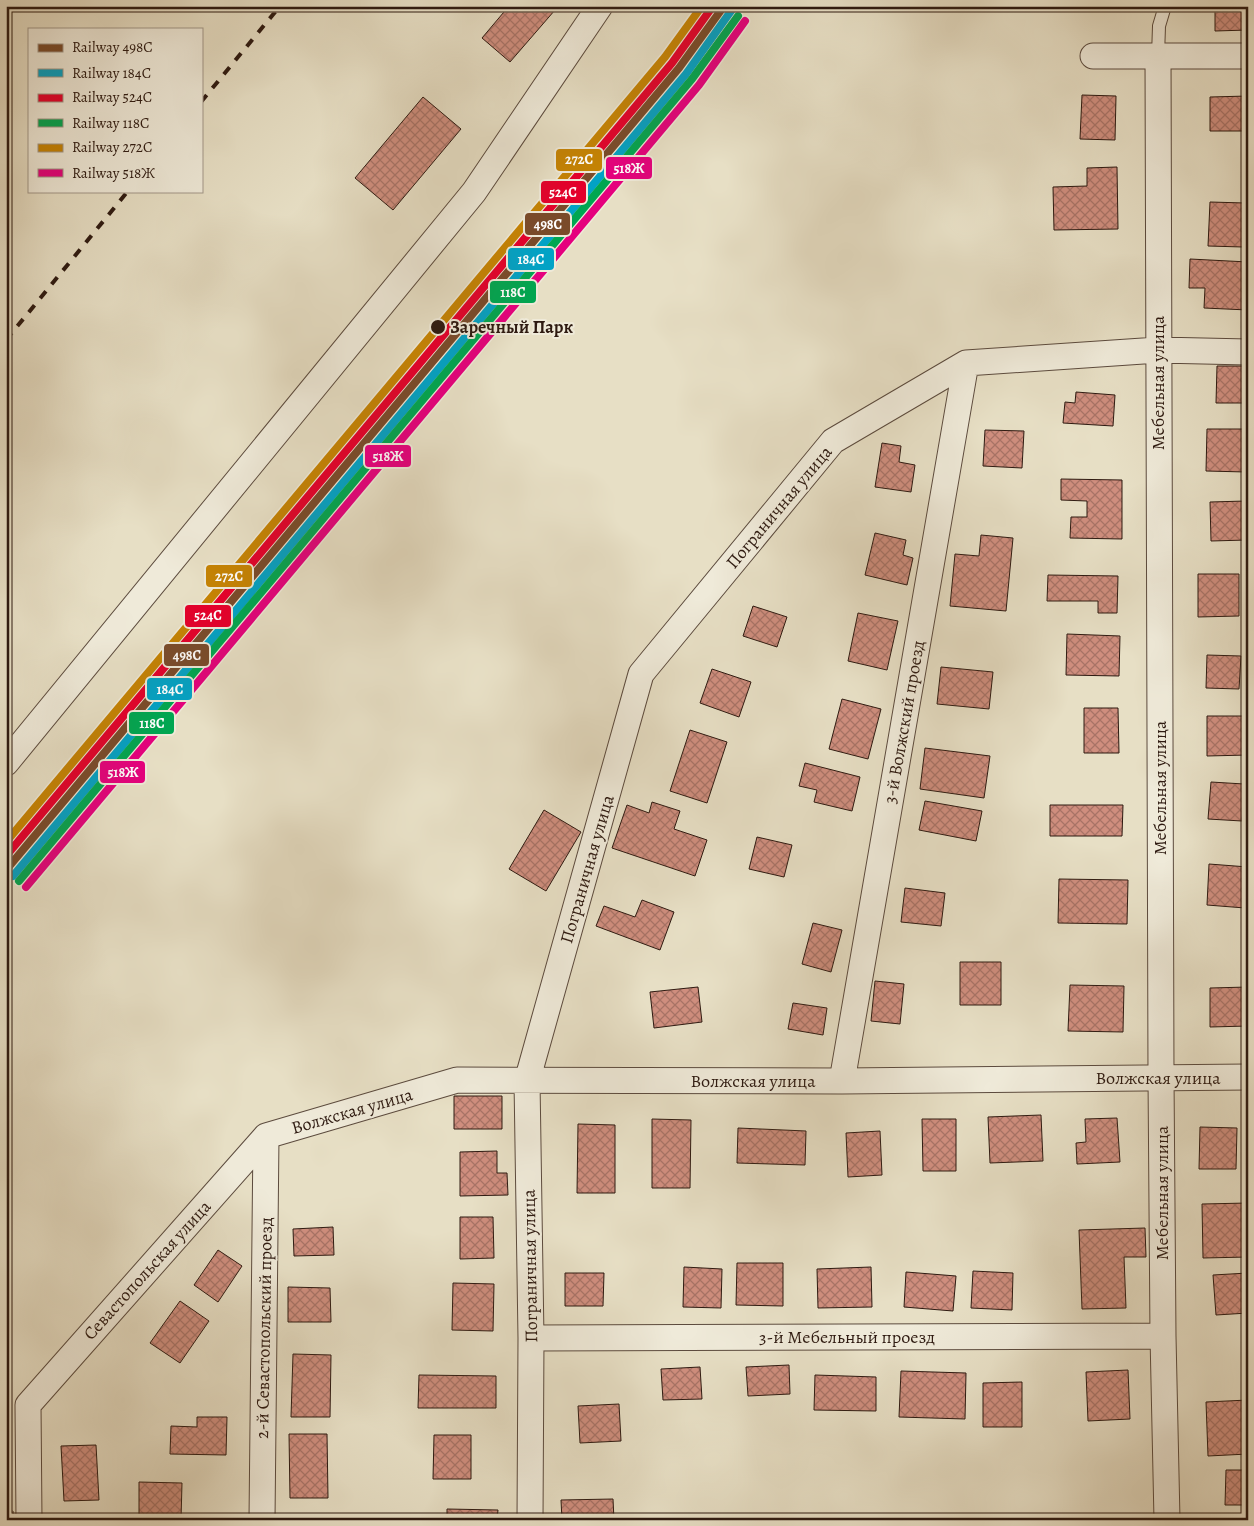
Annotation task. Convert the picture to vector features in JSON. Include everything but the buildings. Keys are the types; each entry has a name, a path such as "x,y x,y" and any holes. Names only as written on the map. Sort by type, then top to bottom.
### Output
{"street":[{"path":"6,764 474,192 600,6"},
{"path":"1093,56 1248,56"},
{"name":"Мебельная улица","path":"1158,56 1161,1077 1163,1336 1167,1520"},
{"path":"966,363 1158,350 1248,352"},
{"name":"3-й Волжский проезд","path":"842,1081 966,363"},
{"name":"Пограничная улица","path":"530,1520 531,1338 528,1081 641,674 833,441 966,363"},
{"name":"Волжская улица","path":"266,1136 457,1080 842,1081 1161,1077 1248,1078"},
{"name":"Севастопольская улица","path":"28,1520 28,1405 266,1136"},
{"name":"2-й Севастопольский проезд","path":"262,1520 266,1136"},
{"name":"3-й Мебельный проезд","path":"531,1338 1163,1336"}],"lane":[{"path":"1158,56 1159,26 1166,6"}],"railway":[{"path":"202,101 280,6"},
{"path":"6,340 127,192"}],"rail line":[{"name":"272С","path":"6,842 665,57 702,6"},
{"name":"524С","path":"6,856 672,63 713,6"},
{"name":"498С","path":"6,870 679,68 724,6"},
{"name":"184С","path":"13,876 686,74 731,11"},
{"name":"118С","path":"19,881 692,79 738,16"},
{"name":"518Ж","path":"26,887 699,85 745,21"}],"place":[{"name":"Заречный Парк","path":"438,327"}]}
